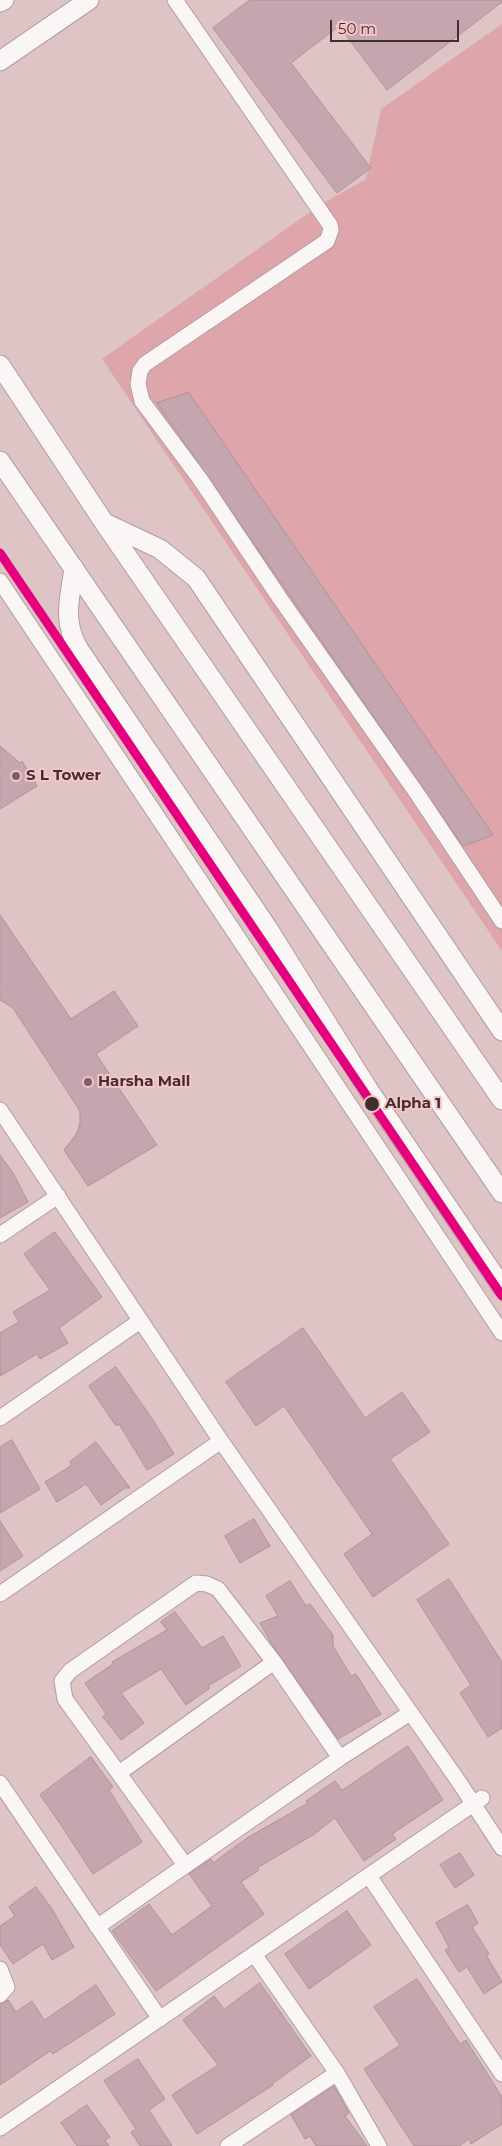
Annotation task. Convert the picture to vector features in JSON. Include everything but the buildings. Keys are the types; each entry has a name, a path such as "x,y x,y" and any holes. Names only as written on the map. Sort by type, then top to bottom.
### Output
{"street":[{"path":"0,2 4,0"},
{"path":"0,61 89,0"},
{"path":"175,0 330,225 331,230 327,241 145,364 140,372 138,384 142,401 200,479 279,597 418,795 502,922"},
{"path":"0,365 106,524 502,1100"},
{"path":"0,461 502,1193"},
{"path":"106,524 160,549 196,578 502,1031"},
{"path":"74,568 68,620 70,633 78,648 267,927 368,1089 502,1287"},
{"path":"0,581 502,1333"},
{"path":"0,1110 220,1441 410,1713 478,1801 502,1848"},
{"path":"0,1236 58,1196"},
{"path":"0,1418 140,1321"},
{"path":"0,1594 220,1441"},
{"path":"185,1865 65,1699 62,1681 70,1671 196,1583 207,1584 218,1589 274,1662 340,1758"},
{"path":"119,1773 274,1662"},
{"path":"97,1927 340,1758 410,1713"},
{"path":"0,1783 160,2019"},
{"path":"0,2128 478,1801"},
{"path":"369,1876 502,2074"},
{"path":"254,1954 337,2073 378,2146"},
{"path":"0,1969 7,1987 0,1996"},
{"path":"228,2146 337,2073"}],"shaded area":[{"path":"502,24 502,951 102,359 320,205 366,179 381,109"}],"transit line":[{"path":"0,553 502,1296"}],"place":[{"name":"S L Tower","path":"16,776"},
{"name":"Harsha Mall","path":"88,1082"},
{"name":"Alpha 1","path":"372,1104"}]}
